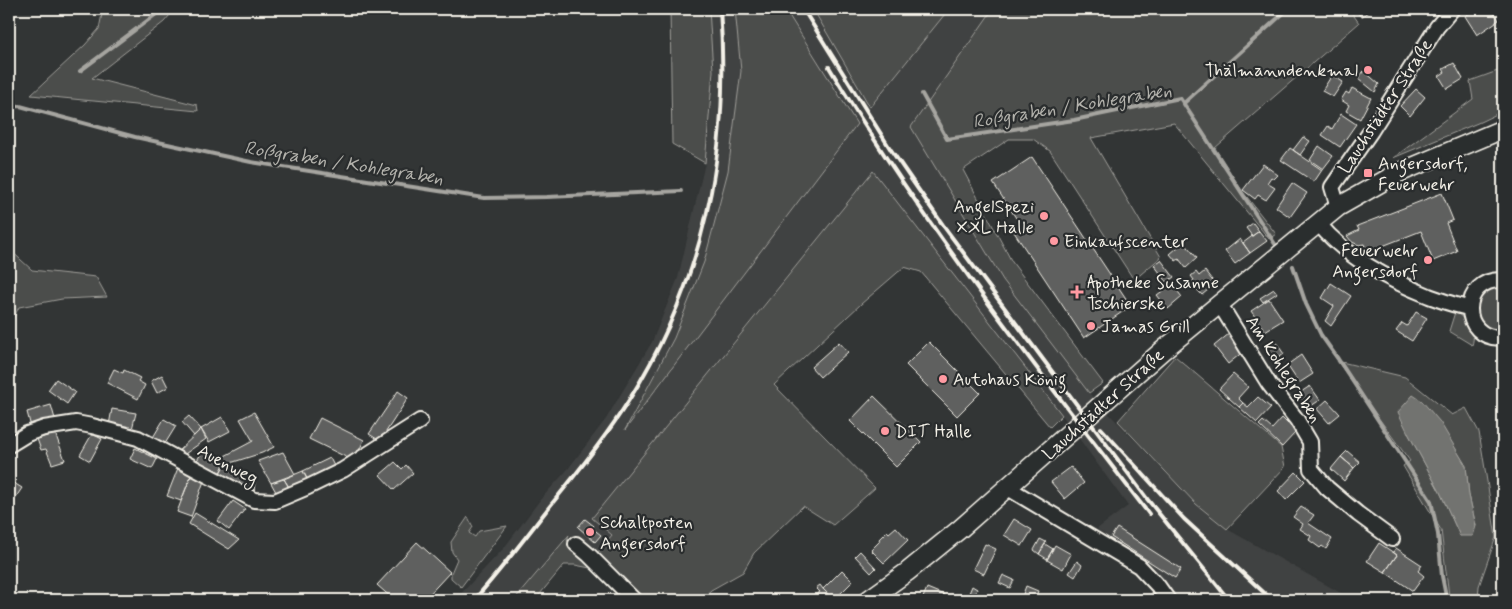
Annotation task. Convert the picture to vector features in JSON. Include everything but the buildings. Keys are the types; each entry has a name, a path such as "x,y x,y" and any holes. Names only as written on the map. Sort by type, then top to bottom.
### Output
{"main road":[{"name":"Lauchstädter Straße","path":"868,600 913,567 1008,488 1119,388 1219,303 1338,208 1396,174 1503,129"}],"street":[{"name":"Lauchstädter Straße","path":"1338,208 1332,187 1437,28 1452,9"},
{"path":"1318,223 1340,247 1389,278 1450,304 1470,308"},
{"path":"1503,280 1482,285 1473,295 1470,308 1471,317 1480,332 1487,336 1503,338"},
{"name":"Am Kohlegraben","path":"1219,303 1269,384 1297,420 1310,442 1311,469 1327,488 1392,539"},
{"name":"Auenweg","path":"9,445 27,434 44,428 76,423 92,426 138,438 254,500 275,501 343,470 420,422"},
{"path":"1008,488 1138,566 1158,586 1168,600"},
{"path":"576,544 634,600"}],"shaded area":[{"path":"103,9 175,9 164,22 92,78 197,105 198,111 31,95 85,45 99,29"},
{"path":"670,9 709,9 713,71 705,163 672,144"},
{"path":"709,9 735,9 741,71 728,171 704,262 674,338 628,425 857,124 785,9 813,9 870,107 949,9 993,9 911,127 1089,393 1196,504 1227,529 1353,600 1178,600 1167,585 1140,559 1097,529 1128,506 1062,415 873,171 732,344 657,440 612,535 595,556 569,535 514,600 455,600 504,548 540,500 568,469 606,419 652,342 678,278 705,163 713,71"},
{"path":"735,9 785,9 857,124 625,430 674,338 704,262 728,171 741,71"},
{"path":"813,9 949,9 870,107"},
{"path":"993,9 1349,9 1359,23 1215,148 1243,192 1276,234 1269,239 1174,123 1091,138 1161,257 1134,280 1050,151 1033,139 1009,139 963,170 1012,262 1103,383 1089,393 1003,280 911,127"},
{"path":"1503,69 1503,111 1393,158 1473,99 1470,81"},
{"path":"873,171 1062,415 1050,427 921,272 904,267 861,304 774,385 875,488 833,525 803,506 754,553 743,572 711,590 700,600 638,600 595,556 612,535 592,518"},
{"path":"9,249 32,270 96,277 107,297 62,299 19,307 9,327"},
{"path":"1503,285 1503,333 1485,329 1475,308 1478,299 1487,288"},
{"path":"1455,312 1470,326 1473,335 1472,345 1449,331"},
{"path":"1175,356 1281,447 1285,467 1227,529 1196,504 1118,421"},
{"path":"1337,361 1405,377 1452,415 1466,408 1479,432 1496,537 1479,586 1478,600 1447,600 1449,596 1441,530 1403,466 1410,461","holes":["1408,433 1455,448 1466,466 1469,495 1476,526 1460,536 1440,492"]},
{"path":"1413,395 1422,401 1440,422 1466,466 1469,495 1476,526 1473,536 1460,536 1440,492 1398,412"},
{"path":"468,517 473,527 469,533 475,537 479,531 507,526 461,587 451,578 451,573 457,559 452,552 451,542"},
{"path":"569,535 567,540 590,568 564,565 535,600 514,600"}],"waterway":[{"path":"80,71 163,9"},
{"path":"1184,103 1288,9"},
{"name":"Roßgraben / Kohlegraben","path":"922,94 947,139 1074,120 1180,98 1275,244"},
{"name":"Roßgraben / Kohlegraben","path":"9,107 20,106 135,137 251,162 484,198 681,191"},
{"path":"1293,266 1306,304 1321,335 1431,501 1438,534 1442,576 1446,596 1450,600"}],"railway":[{"path":"474,600 513,554 611,427 655,354 677,308 694,260 707,212 716,162 721,112 720,9"},
{"path":"803,9 891,150 945,228 1148,500 1229,600"},
{"path":"829,67 903,183 982,295 1149,514"},
{"path":"1101,428 1184,519 1272,600"}],"place":[{"name":"Thälmanndenkmal","path":"1368,70"},
{"name":"Angersdorf, Feuerwehr","path":"1368,173"},
{"name":"AngelSpezi XXL Halle","path":"1044,216"},
{"name":"Einkaufscenter","path":"1054,241"},
{"name":"Feuerwehr Angersdorf","path":"1428,260"},
{"name":"Apotheke Susanne Tschierske","path":"1077,292"},
{"name":"Jamas Grill","path":"1091,326"},
{"name":"Autohaus König","path":"943,379"},
{"name":"DIT Halle","path":"885,431"},
{"name":"Schaltposten Angersdorf","path":"590,532"}]}
